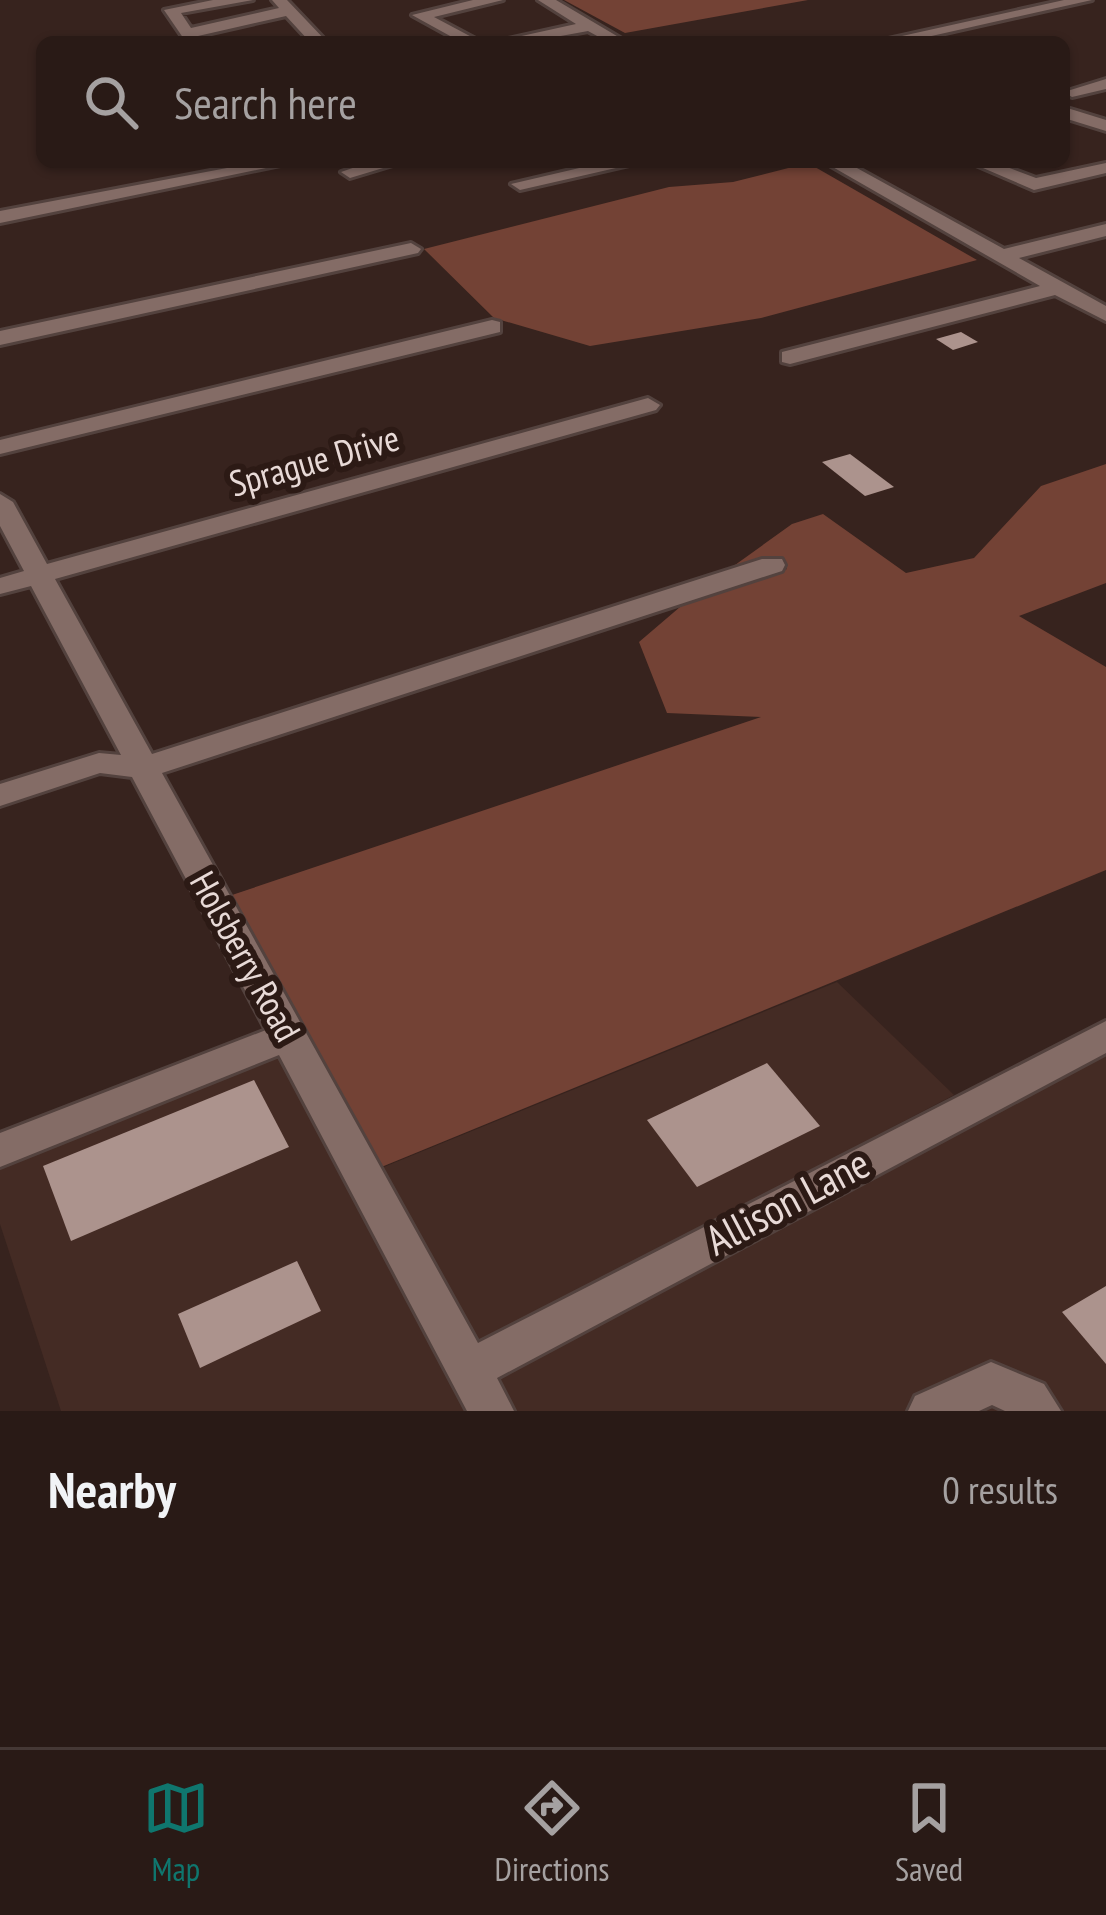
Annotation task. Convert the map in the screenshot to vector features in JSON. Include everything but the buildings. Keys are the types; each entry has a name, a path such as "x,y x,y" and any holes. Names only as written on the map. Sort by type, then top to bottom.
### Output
{"street":[{"path":"190,36 171,10 246,0"},
{"path":"545,0 608,36"},
{"path":"912,36 1085,0"},
{"path":"457,36 418,15 498,4"},
{"path":"197,36 282,5 313,36"},
{"path":"527,23 546,34"},
{"path":"535,36 590,26"},
{"path":"932,32 940,36"},
{"path":"1072,92 1106,84"},
{"path":"1070,114 1106,126"},
{"path":"0,217 260,168"},
{"path":"350,172 368,168"},
{"path":"520,184 602,168"},
{"path":"844,168 1106,315"},
{"path":"993,168 1034,184 1106,168"},
{"path":"1001,256 1106,230"},
{"path":"0,338 411,249"},
{"path":"790,357 1058,288"},
{"path":"0,447 492,327"},
{"name":"Sprague Drive","path":"0,586 648,405"},
{"name":"Holsberry Road","path":"0,502 491,1411"},
{"path":"0,795 99,763 143,768 772,565"},
{"path":"0,1150 290,1036"},
{"name":"Allison Lane","path":"469,1370 1106,1036"},
{"path":"931,1411 991,1383 1028,1399 1038,1411"}],"shaded area":[{"path":"564,0 808,0 625,33"},
{"path":"788,168 817,168 977,260 761,318 590,346 494,318 424,249 669,187 733,182"},
{"path":"1106,464 1106,583 1019,616 1106,667 1106,870 379,1168 229,896 761,717 667,713 639,642 687,601 787,569 774,556 728,570 792,524 823,514 906,573 974,558 1041,486"},
{"path":"837,982 954,1095 476,1345 379,1169"},
{"path":"282,1054 469,1411 61,1411 0,1224 0,1166"},
{"path":"1106,1055 1106,1411 512,1411 495,1379"}]}
